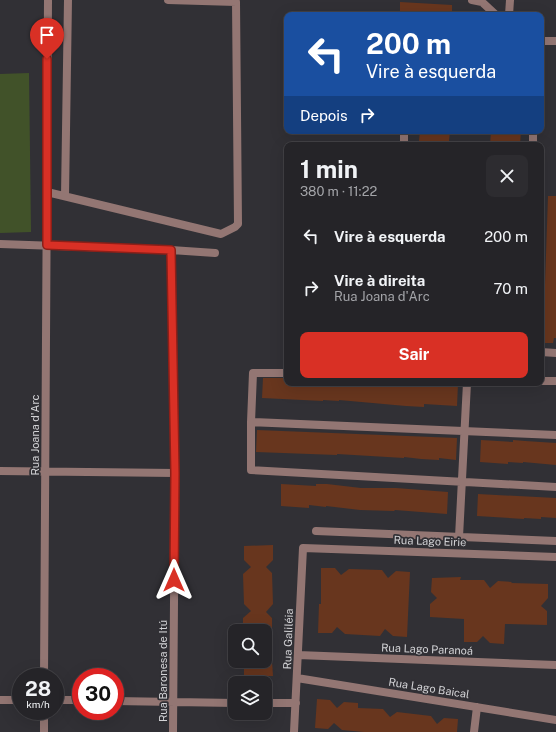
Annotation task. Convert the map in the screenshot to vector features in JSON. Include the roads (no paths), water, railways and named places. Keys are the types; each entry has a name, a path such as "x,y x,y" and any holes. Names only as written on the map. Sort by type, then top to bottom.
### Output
{"street":[{"name":"Rua Joana d'Arc","path":"44,668 48,0"},
{"path":"65,196 68,0"},
{"path":"47,192 221,234 238,224 236,2 168,0"},
{"path":"472,0 482,2 493,12"},
{"path":"509,12 510,0"},
{"path":"544,41 556,41"},
{"path":"0,244 215,253"},
{"name":"Rua Baronesa de Itú","path":"171,250 175,473 173,732"},
{"path":"544,352 556,353"},
{"path":"284,373 253,373 251,470 556,487"},
{"path":"544,381 556,381"},
{"path":"459,537 467,386"},
{"path":"251,422 556,435"},
{"path":"0,471 175,473"},
{"path":"316,531 556,541"},
{"name":"Rua Lago Eirie","path":"304,548 556,557"},
{"name":"Rua Galiléia","path":"294,732 304,548"},
{"name":"Rua Lago Paranoá","path":"298,655 556,665"},
{"name":"Rua Lago Baical","path":"298,678 556,720"},
{"path":"0,700 12,700"},
{"path":"124,701 228,703"},
{"path":"272,703 296,703"},
{"path":"474,732 477,707"},
{"path":"44,720 44,732"}]}
